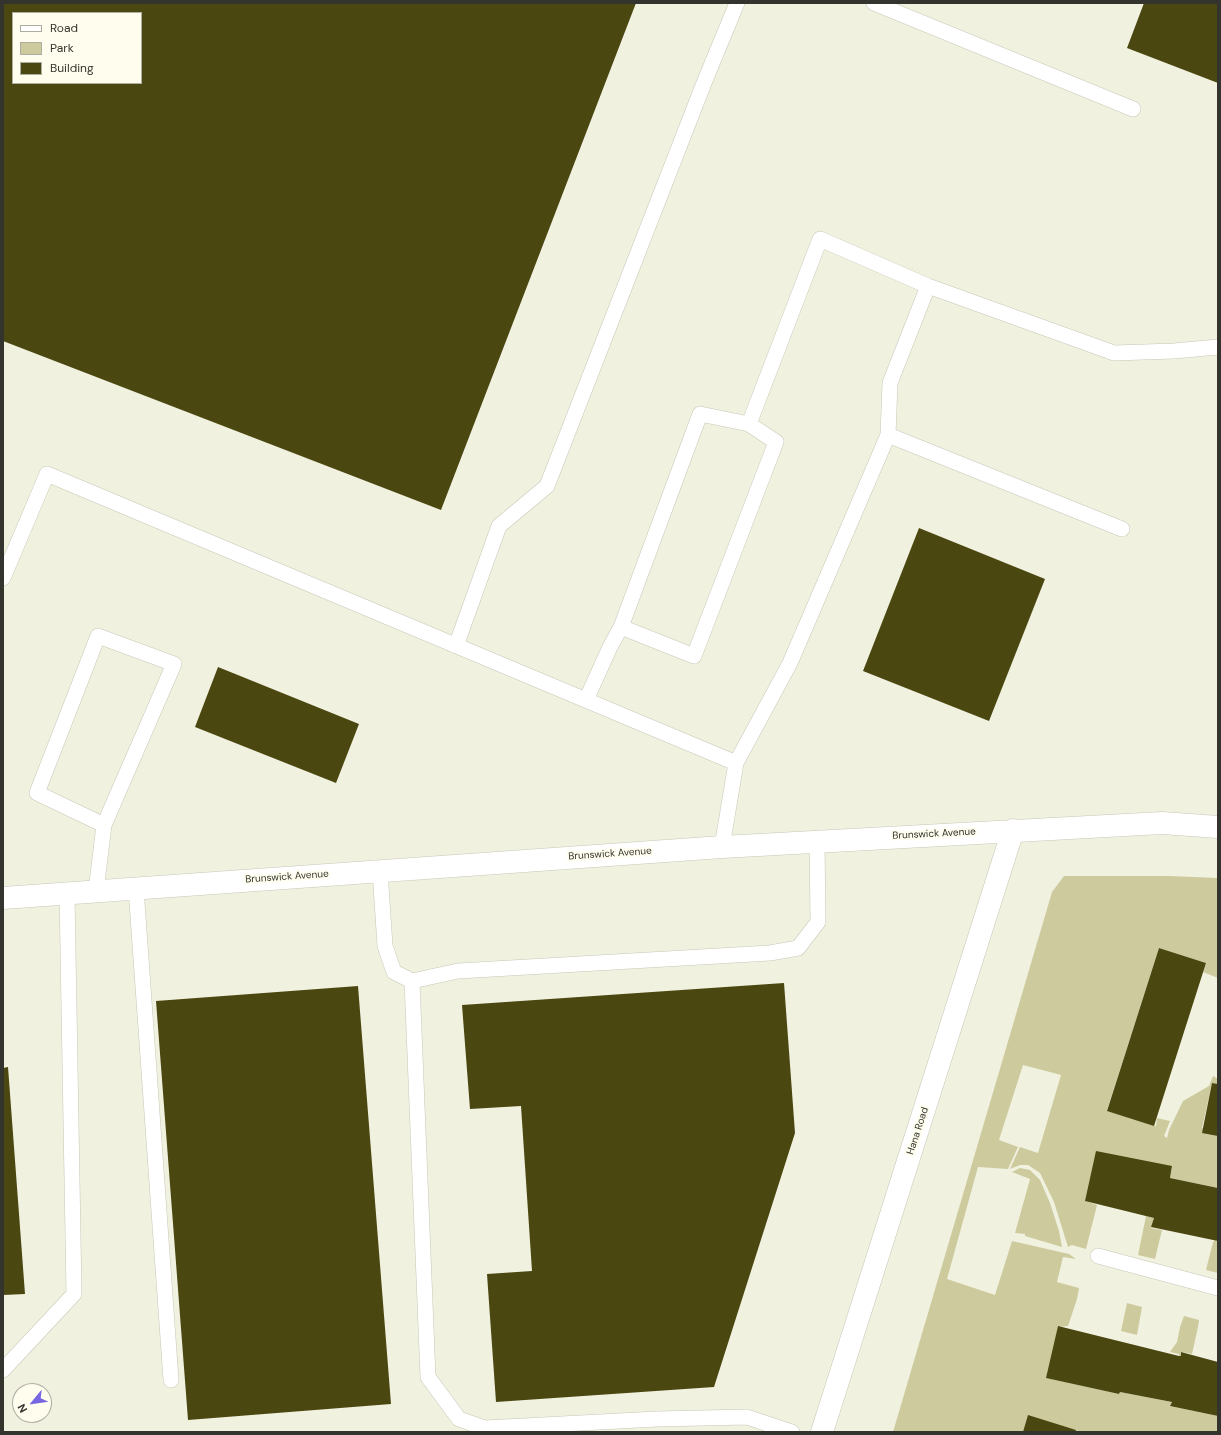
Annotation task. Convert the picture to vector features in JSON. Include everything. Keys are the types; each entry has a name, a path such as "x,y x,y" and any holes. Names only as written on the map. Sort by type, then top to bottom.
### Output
{"street":[{"name":"Brunswick Avenue","path":"3,898 817,841 1014,830 1162,824 1218,827"},
{"name":"Hana Road","path":"822,1432 1014,830"}],"lane":[{"path":"456,646 499,526 546,486 702,90 738,3"},
{"path":"874,3 1133,109"},
{"path":"749,424 820,239 928,286 1114,353 1174,351 1218,347"},
{"path":"722,847 736,763 790,663 888,435 890,384 928,286"},
{"path":"586,700 610,647 621,627 700,414 749,424 776,442 694,656 621,627"},
{"path":"888,435 1122,529"},
{"path":"3,578 47,474 736,763"},
{"path":"96,891 104,825 174,664 98,636 37,793 104,825"},
{"path":"380,871 385,946 394,972 412,981 458,971 770,953 798,948 818,922 817,841"},
{"path":"136,888 171,1380"},
{"path":"3,1370 74,1294 68,893"},
{"path":"412,981 428,1377 459,1419 485,1428 657,1419 747,1417 792,1432"},
{"path":"1098,1256 1218,1288"}],"green space":[{"path":"1064,876 1170,876 1218,878 1218,978 1203,972 1206,963 1159,948 1107,1110 1156,1126 1157,1118 1170,1121 1164,1136 1167,1138 1169,1130 1183,1101 1209,1086 1213,1076 1218,1079 1217,1084 1212,1083 1202,1128 1218,1133 1218,1188 1170,1178 1172,1167 1166,1165 1086,1201 1097,1205 1086,1249 1072,1245 1068,1247 1054,1202 1040,1173 1028,1165 1020,1165 1010,1169 1020,1147 1038,1153 1061,1075 1023,1065 999,1140 1018,1147 1008,1169 978,1167 947,1279 995,1295 1012,1241 1069,1254 1076,1259 1063,1257 1057,1282 1079,1288 1068,1326 1058,1327 1047,1378 1119,1394 1120,1392 1172,1402 1170,1406 1218,1416 1218,1432 893,1432 1052,892"},
{"path":"1020,1168 1030,1170 1040,1180 1050,1203 1059,1231 1062,1247 1025,1236 1025,1234 1015,1233 1030,1179 1012,1172"},
{"path":"1146,1216 1154,1218 1151,1228 1162,1230 1155,1259 1138,1255"},
{"path":"1215,1240 1218,1241 1218,1273 1206,1270 1213,1242"},
{"path":"1127,1303 1142,1307 1137,1335 1121,1331"},
{"path":"1184,1316 1199,1320 1192,1354 1182,1352 1181,1356 1179,1356 1179,1354 1170,1352 1177,1342"}],"building":[{"path":"3,3 636,3 441,510 3,341"},
{"path":"1144,3 1218,3 1218,83 1127,48"},
{"path":"919,528 1045,579 989,721 863,671"},
{"path":"218,667 359,724 336,783 195,727"},
{"path":"1159,948 1206,963 1154,1126 1107,1111"},
{"path":"784,983 795,1133 714,1387 496,1402 487,1274 532,1271 521,1106 470,1109 462,1005"},
{"path":"358,986 391,1404 188,1420 156,1001"},
{"path":"8,1067 25,1294 3,1295 3,1068"},
{"path":"1212,1083 1218,1084 1218,1136 1202,1133"},
{"path":"1096,1151 1172,1166 1170,1178 1218,1188 1218,1241 1151,1227 1154,1218 1085,1201"},
{"path":"1058,1326 1179,1356 1181,1356 1181,1352 1218,1362 1218,1416 1170,1406 1172,1402 1120,1392 1119,1394 1046,1378"},
{"path":"1028,1415 1076,1430 1075,1432 1023,1432"}]}
